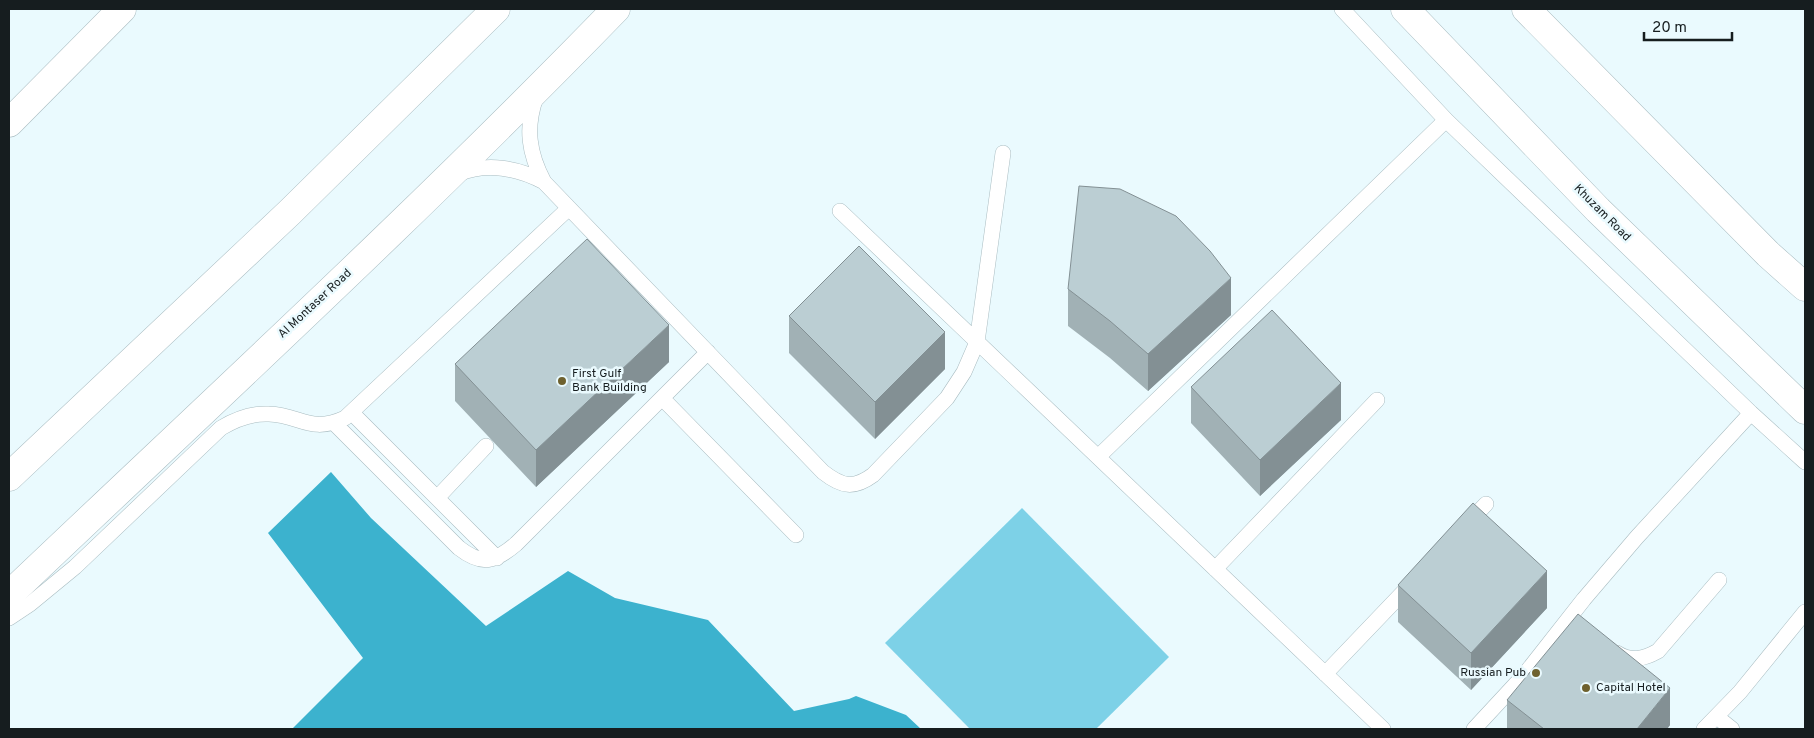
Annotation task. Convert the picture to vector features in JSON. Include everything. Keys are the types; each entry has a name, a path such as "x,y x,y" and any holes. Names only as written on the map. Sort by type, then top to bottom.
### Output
{"main road":[{"path":"9,123 122,9"},
{"path":"9,477 290,212 496,9"},
{"name":"Al Montaser Road","path":"9,595 445,180 616,9"},
{"name":"Khuzam Road","path":"1405,9 1598,210 1805,410"},
{"path":"1526,9 1768,254 1805,287"}],"lane":[{"path":"1342,9 1446,120 1751,413 1805,462"},
{"path":"544,83 530,115 529,132 530,150 544,182 823,472 834,481 848,485 862,483 873,474 947,398 960,378 977,342 1003,153"},
{"path":"1098,457 1446,120"},
{"path":"445,180 478,168 495,167 529,174 544,182"},
{"path":"9,618 68,574 221,428 236,419 254,414 271,414 311,424 334,423 352,413 568,208"},
{"path":"840,211 1383,729"},
{"path":"334,423 459,548 470,557 484,561 497,558 516,544 708,352"},
{"path":"662,398 796,535"},
{"path":"1214,569 1378,400"},
{"path":"352,413 497,558"},
{"path":"1474,729 1525,674 1638,537 1751,413"},
{"path":"437,498 486,446"},
{"path":"1459,533 1486,504"},
{"path":"1325,674 1419,575"},
{"path":"1606,645 1623,657 1636,660 1648,657 1658,651 1719,580"},
{"path":"1704,729 1740,692 1805,612"},
{"path":"1572,615 1585,627"},
{"path":"1717,717 1732,729"}],"shaded area":[{"path":"331,472 371,518 486,626 568,571 615,598 708,620 794,711 856,696 906,715 921,729 292,729 363,658 268,533"},
{"path":"1022,508 1169,657 1096,729 970,729 885,643"}],"building":[{"path":"1079,186 1120,189 1176,216 1210,251 1231,278 1148,354 1110,321 1068,289"},
{"name":"First Gulf Bank Building","path":"587,239 669,325 536,450 455,364"},
{"path":"859,246 945,332 875,402 789,316"},
{"path":"1272,310 1341,383 1260,460 1191,387"},
{"path":"1473,503 1547,571 1471,653 1398,585"},
{"path":"1578,614 1670,688 1637,729 1544,729 1507,700"}],"place":[{"name":"First Gulf Bank Building","path":"562,381"},
{"name":"Russian Pub","path":"1536,673"},
{"name":"Capital Hotel","path":"1586,688"}]}
